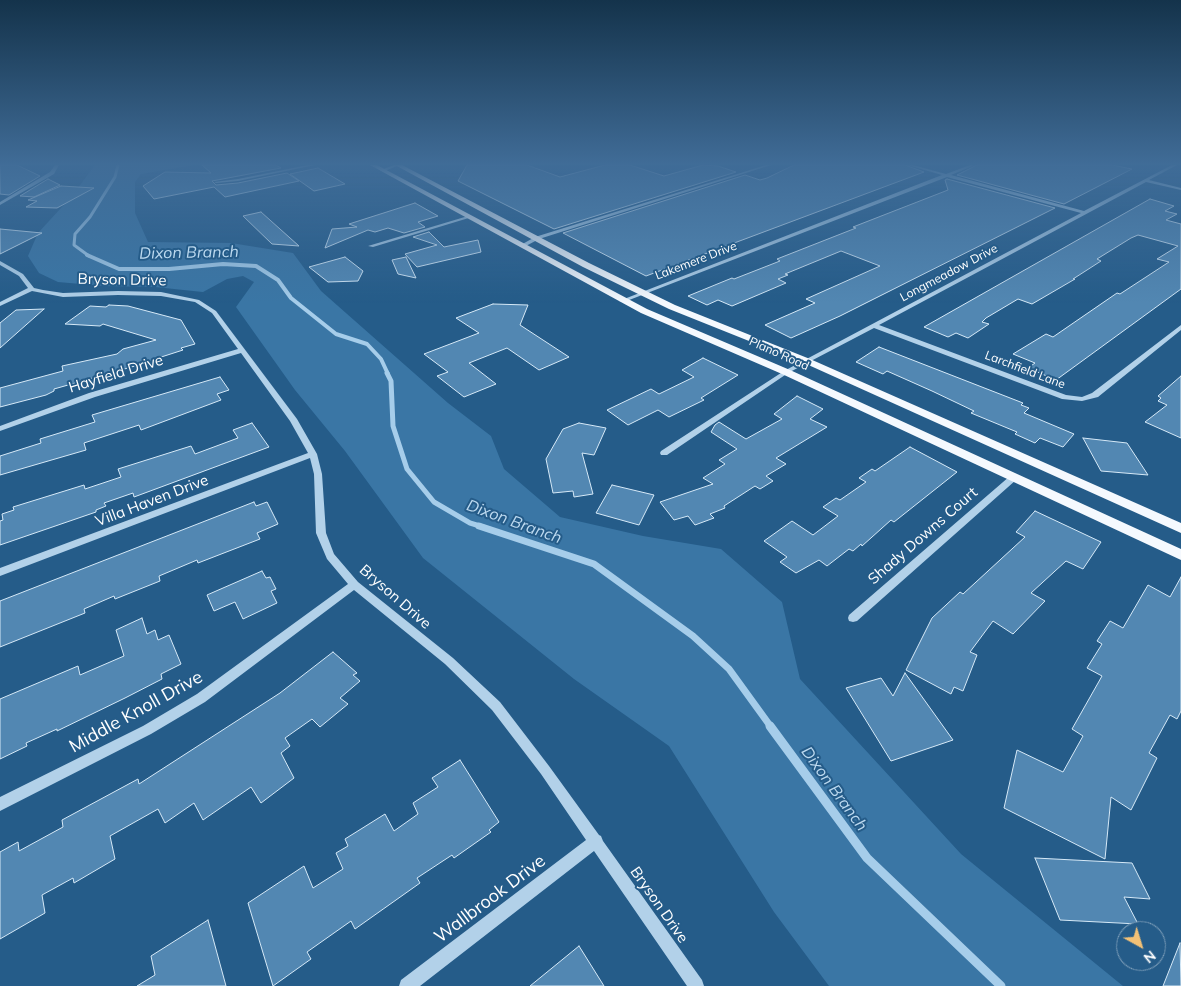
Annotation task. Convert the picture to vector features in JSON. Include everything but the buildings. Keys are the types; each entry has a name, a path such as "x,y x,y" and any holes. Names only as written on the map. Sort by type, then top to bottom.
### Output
{"main road":[{"name":"Plano Road","path":"459,211 622,300 786,372 1181,555"},
{"name":"Plano Road","path":"485,211 643,293 807,361 1181,528"}],"street":[{"path":"522,246 537,238 623,211"},
{"name":"Lakemere Drive","path":"622,300 855,211"},
{"path":"1078,211 1085,213"},
{"name":"Longmeadow Drive","path":"664,453 786,372 1089,211"},
{"path":"371,246 470,217"},
{"path":"0,263 21,275 32,289 0,304"},
{"name":"Bryson Drive","path":"32,289 63,295 161,294 197,301 214,312 305,438 314,454 318,474 321,533 330,556 354,585 449,661 496,706 596,841 696,986"},
{"name":"Larchfield Lane","path":"873,325 1065,397 1082,399 1095,395 1181,327"},
{"name":"Hayfield Drive","path":"0,429 92,395 243,350"},
{"name":"Villa Haven Drive","path":"0,572 314,454"},
{"name":"Shady Downs Court","path":"853,618 1013,478"},
{"name":"Middle Knoll Drive","path":"0,804 147,730 201,698 354,585"},
{"name":"Wallbrook Drive","path":"406,986 596,841"}],"shaded area":[{"path":"58,211 135,211 148,242 231,243 293,253 321,291 448,403 491,436 504,469 560,517 643,536 721,549 782,602 800,679 961,854 1123,986 829,986 774,912 669,746 574,679 423,558 345,451 295,390 236,307 254,282 243,276 227,279 203,292 155,287 104,286 58,282 39,273 28,256 38,233"}],"waterway":[{"name":"Dixon Branch","path":"89,256 74,245 75,234 94,211"},
{"name":"Dixon Branch","path":"89,256 119,269 169,269 223,264 256,266 278,280 291,298 336,334 367,344 381,359 388,374"},
{"name":"Dixon Branch","path":"387,373 391,381 393,426 407,469 434,502 470,523 483,527"},
{"name":"Dixon Branch","path":"479,526 594,564 693,636 729,669 771,727"},
{"name":"Dixon Branch","path":"770,726 867,858 1001,986"}]}
